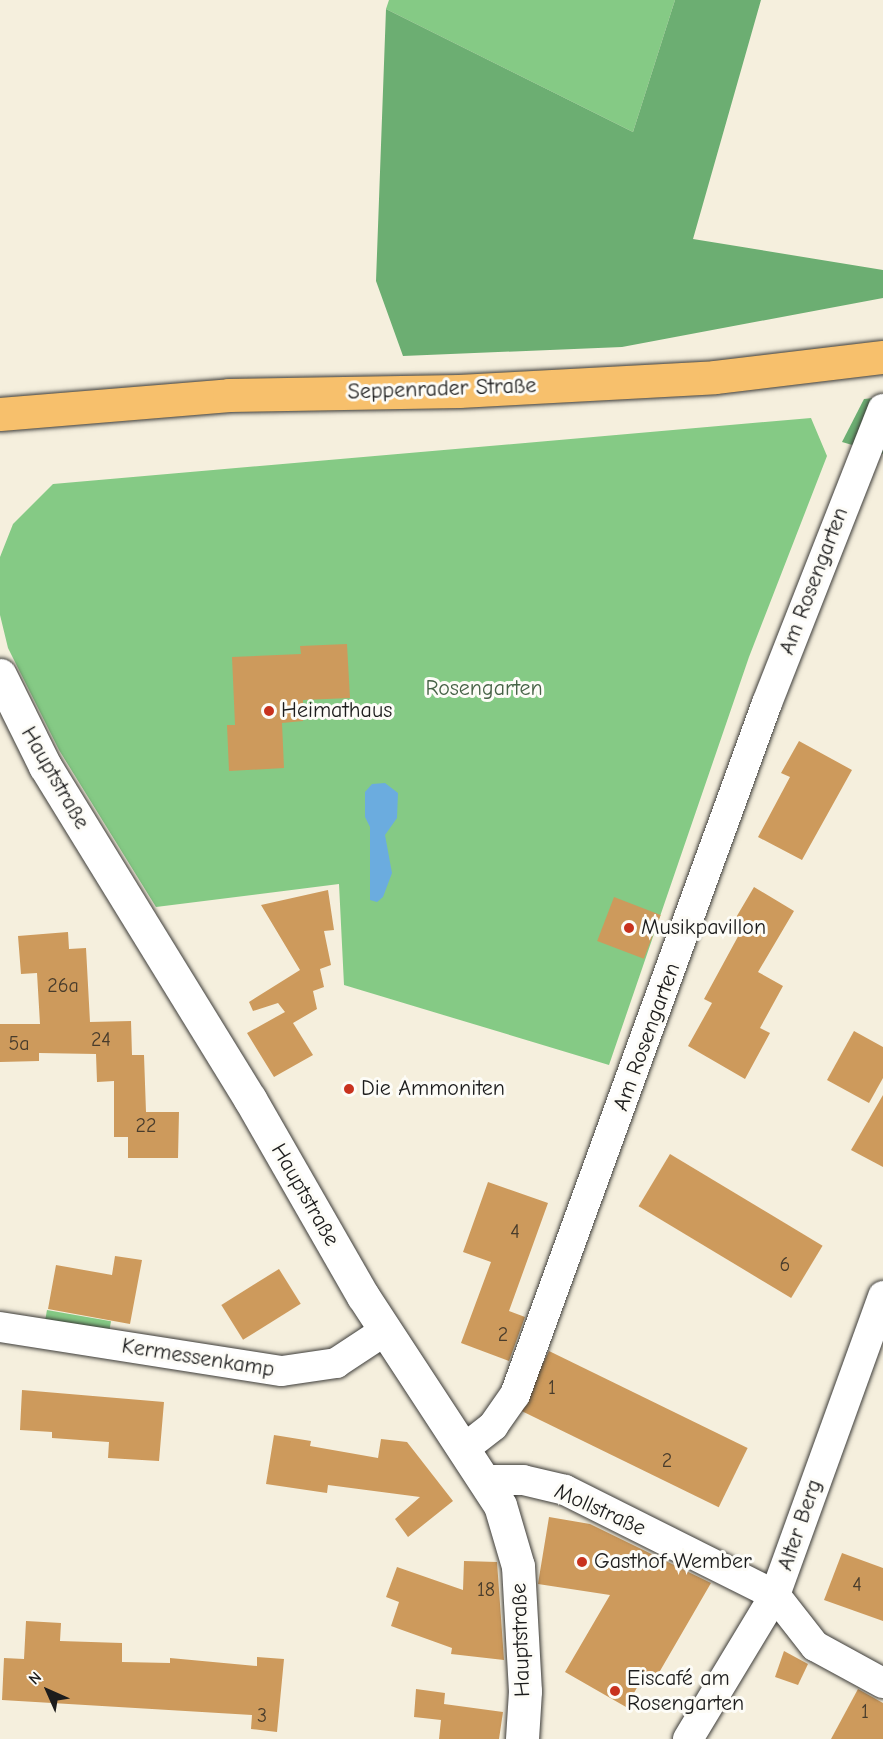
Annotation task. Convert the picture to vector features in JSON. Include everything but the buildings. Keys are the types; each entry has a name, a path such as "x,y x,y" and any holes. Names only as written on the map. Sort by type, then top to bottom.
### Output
{"main road":[{"name":"Seppenrader Straße","path":"0,414 229,395 459,391 715,377 883,357"}],"street":[{"name":"Am Rosengarten","path":"465,1448 493,1426 515,1395 767,703 871,470 883,409"},
{"name":"Hauptstraße","path":"0,675 45,766 250,1099 386,1330 486,1480 511,1534 518,1566 525,1691 522,1739"},
{"name":"Alter Berg","path":"688,1739 776,1595 883,1296"},
{"name":"Kermessenkamp","path":"0,1327 282,1371 336,1364 386,1330"},
{"name":"Mollstraße","path":"486,1480 523,1480 565,1490 776,1595 815,1646 883,1683"}],"green space":[{"path":"389,0 675,0 633,132 386,9"},
{"path":"675,0 761,0 693,239 883,270 883,298 622,347 403,356 376,281 386,9 633,132"},
{"path":"883,397 883,454 842,442 864,399"},
{"name":"Rosengarten","path":"811,418 827,456 749,657 609,1065 344,985 339,884 156,907 59,750 8,648 0,615 0,557 13,524 53,484"},
{"path":"47,1310 111,1321 109,1333 45,1322"}],"water":[{"path":"385,783 398,793 397,818 385,835 392,873 383,897 377,902 370,900 370,827 365,817 365,792 372,784"}],"place":[{"name":"Heimathaus","path":"269,711"},
{"name":"Musikpavillon","path":"629,928"},
{"name":"Die Ammoniten","path":"349,1089"},
{"name":"Gasthof Wember","path":"582,1562"},
{"name":"Eiscafé am Rosengarten","path":"615,1691"}]}
